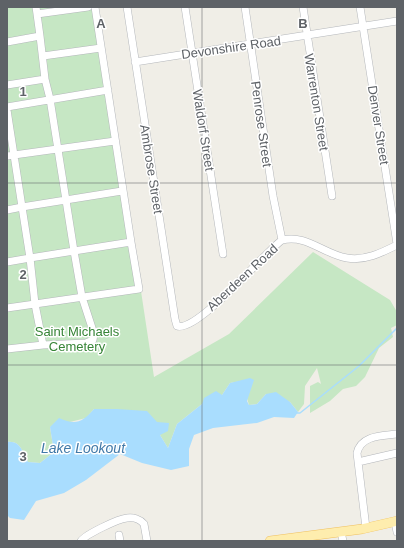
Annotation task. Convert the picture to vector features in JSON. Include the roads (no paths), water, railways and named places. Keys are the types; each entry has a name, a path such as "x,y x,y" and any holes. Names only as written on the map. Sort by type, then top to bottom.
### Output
{"main road":[{"path":"270,541 342,536 366,528 396,522"}],"street":[{"path":"7,350 43,345 86,343 93,340 94,334 82,297 74,251 50,99 45,79 36,11 88,7"},
{"path":"7,308 139,289 122,191 95,7"},
{"name":"Ambrose Street","path":"127,7 175,319 177,326 181,327"},
{"name":"Waldorf Street","path":"185,7 223,254"},
{"name":"Penrose Street","path":"245,7 273,196 282,240"},
{"name":"Warrenton Street","path":"302,7 332,196"},
{"name":"Denver Street","path":"360,7 397,244"},
{"name":"Devonshire Road","path":"135,62 397,21"},
{"path":"7,42 40,36"},
{"path":"43,56 101,48"},
{"path":"7,85 45,79"},
{"path":"7,107 108,90"},
{"path":"7,110 10,155 22,207 43,345"},
{"path":"10,155 115,141"},
{"path":"7,210 122,191"},
{"path":"282,240 302,239 332,253 350,258 371,256 397,244"},
{"name":"Aberdeen Road","path":"181,327 196,319 230,292 282,240"},
{"path":"7,262 131,242"},
{"path":"366,528 357,453 362,442 369,438 397,434"},
{"path":"358,462 397,453"},
{"path":"81,541 94,533 127,518 138,519 144,524 147,541"},
{"path":"396,522 397,532"}],"water":[{"name":"Lake Lookout","path":"250,378 254,380 247,401 249,405 257,404 266,394 276,392 290,402 298,412 294,418 274,417 257,423 213,428 194,435 189,449 189,466 171,470 142,463 120,454 86,480 64,493 36,501 24,520 10,518 7,515 7,442 18,445 23,451 28,462 40,463 54,452 50,427 59,418 74,422 82,420 94,409 117,409 147,411 157,422 169,423 168,431 160,435 168,448 177,424 202,404 204,398 216,391 222,395 230,383"}],"waterway":[{"path":"297,413 300,413 359,366 397,328"}],"park label":[{"name":"Saint Michaels Cemetery","path":"77,338"}]}
